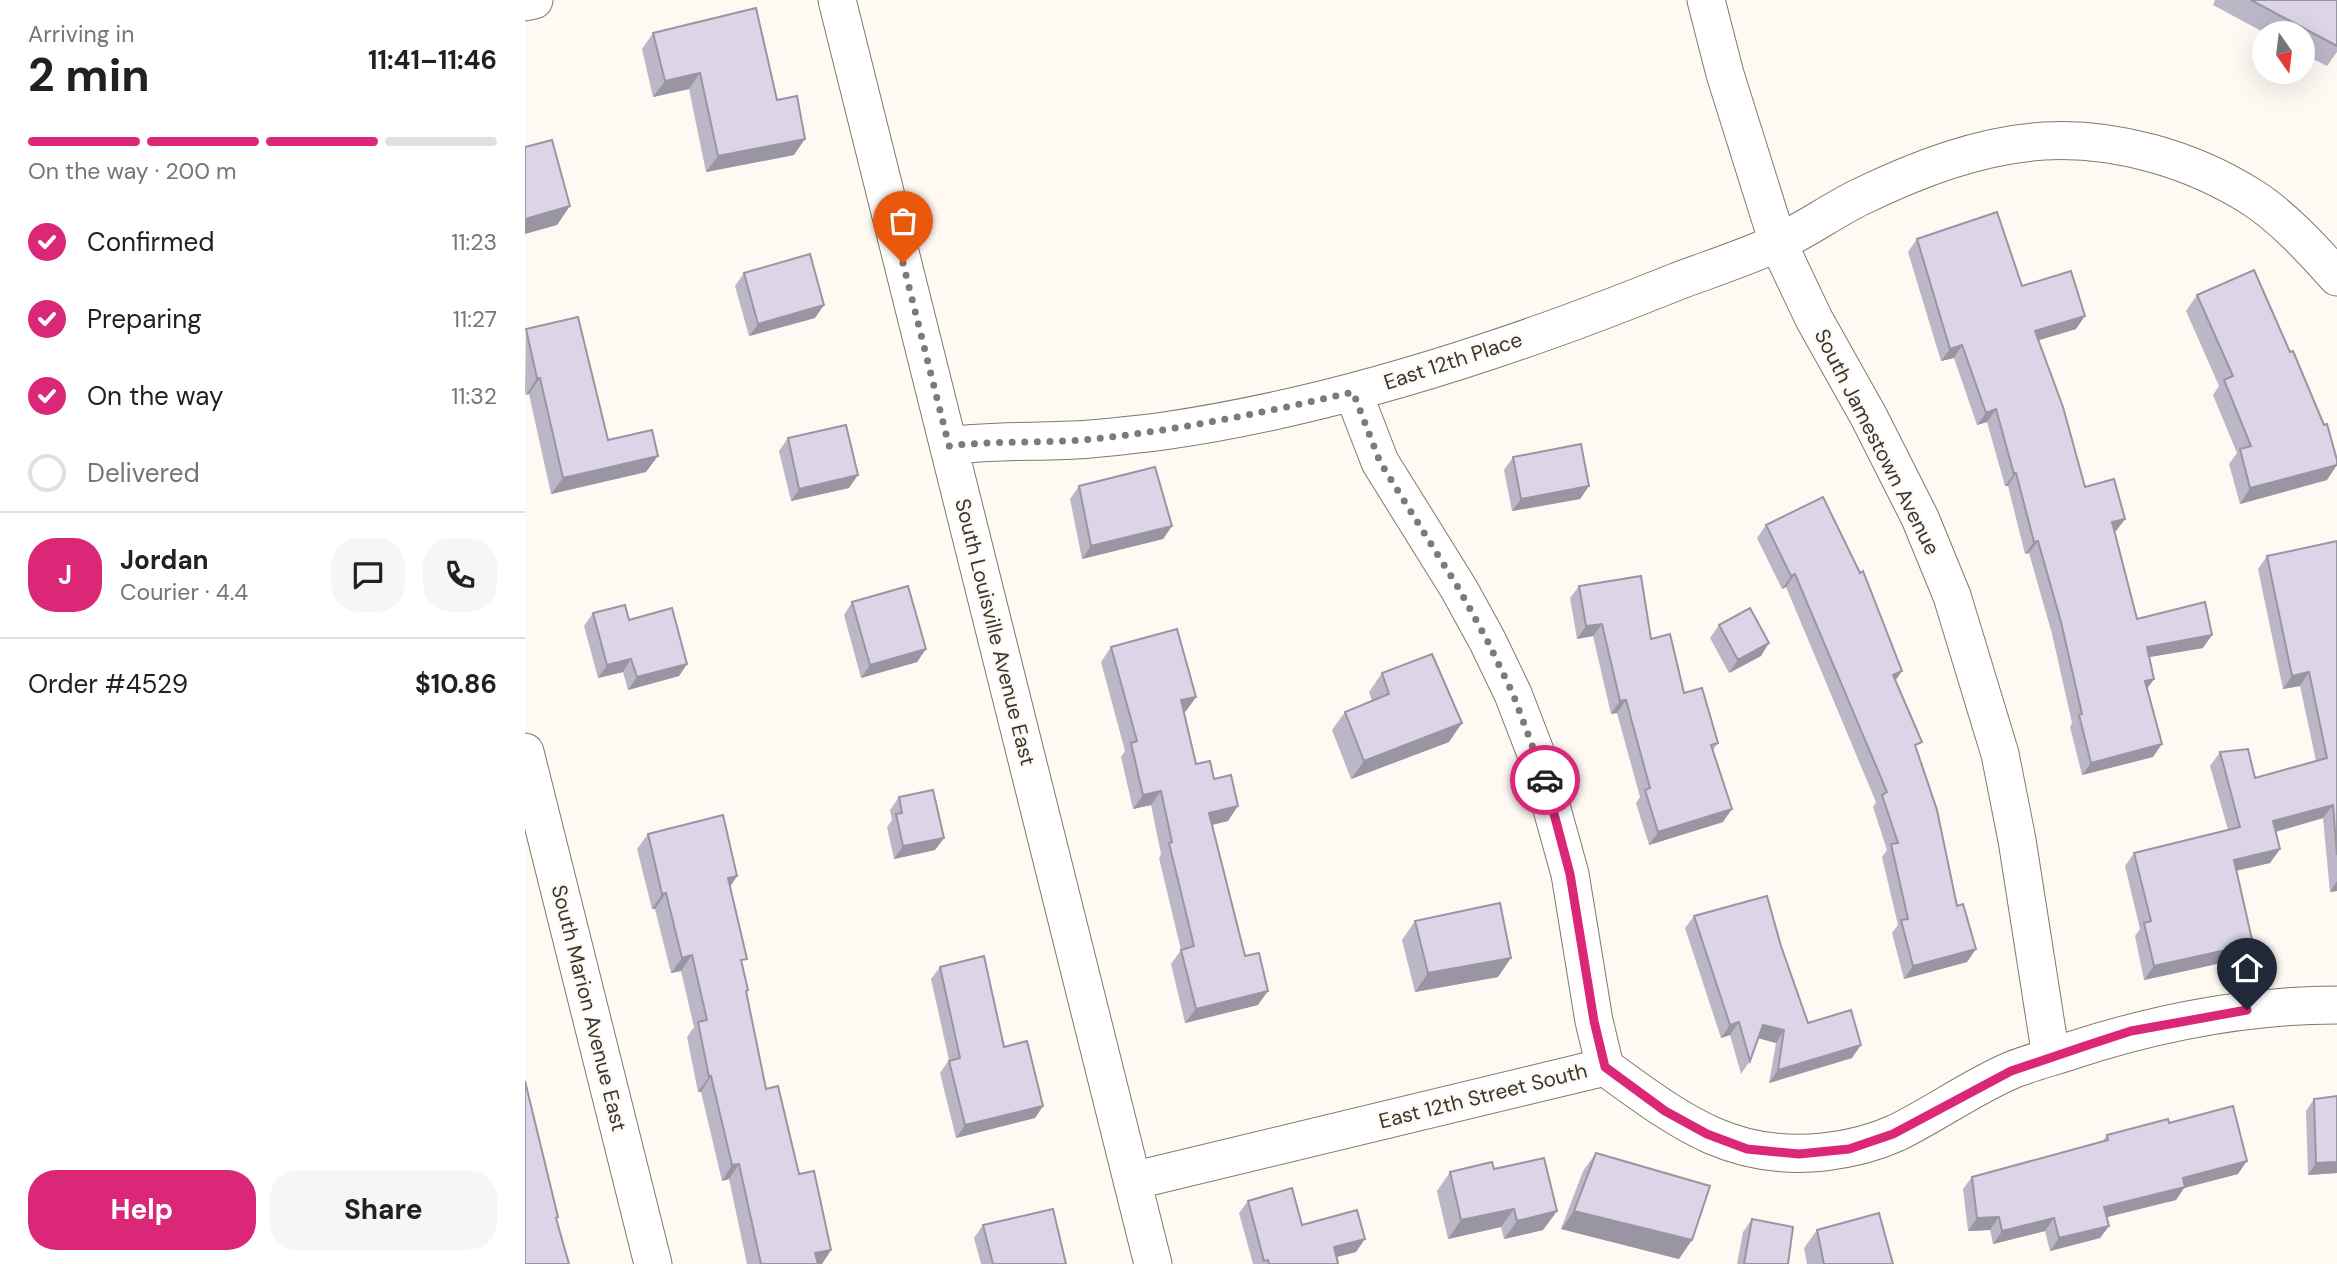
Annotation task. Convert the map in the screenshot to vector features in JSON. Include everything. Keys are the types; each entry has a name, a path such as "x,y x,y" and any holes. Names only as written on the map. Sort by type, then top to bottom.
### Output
{"street":[{"path":"525,2 534,0"},
{"name":"South Louisville Avenue East","path":"837,0 1153,1264"},
{"name":"South Jamestown Avenue","path":"1706,0 1729,87 1777,243 1814,319 1915,507 1952,596 2000,754 2017,840 2051,1057"},
{"name":"East 12th Place","path":"949,446 982,441 1089,439 1166,430 1280,409 1353,392 1488,351 1619,304 1777,243 1860,197 1958,157 2003,146 2047,141 2122,146 2198,169 2253,197 2308,244 2337,277"},
{"path":"1353,392 1380,462 1459,589 1487,640 1513,694 1538,759 1570,874 1594,1021 1605,1067"},
{"name":"South Marion Avenue East","path":"525,752 653,1264"},
{"name":"East 12th Street South","path":"1132,1181 1605,1067 1665,1111 1707,1134 1747,1149 1799,1154 1849,1149 1893,1134 2011,1071 2131,1031 2227,1012 2287,1005 2337,1005"}],"building":[{"path":"2251,0 2337,0 2337,46 2315,34 2315,21 2290,21"},
{"path":"756,8 777,100 797,96 805,139 718,156 700,73 665,81 653,33"},
{"path":"552,140 570,206 525,219 525,147"},
{"path":"1997,212 2022,286 2071,271 2085,316 2035,331 2063,407 2085,487 2114,479 2125,519 2112,522 2137,619 2205,602 2212,635 2147,647 2154,679 2145,681 2162,744 2091,763 2061,622 2038,541 2034,542 1996,409 1986,413 1962,345 1950,349 1917,239"},
{"path":"810,254 824,305 758,324 744,273"},
{"path":"2254,270 2290,352 2293,351 2324,425 2327,424 2337,465 2250,488 2240,449 2251,446 2224,380 2233,376 2197,295"},
{"path":"578,317 608,440 652,430 658,456 563,478 526,329"},
{"path":"846,425 858,475 799,489 788,438"},
{"path":"1581,444 1589,486 1521,499 1513,457"},
{"path":"1155,467 1172,526 1091,546 1079,486"},
{"path":"1823,497 1860,573 1863,571 1902,671 1893,675 1922,742 1915,745 1937,810 1957,906 1963,904 1976,949 1913,966 1901,920 1908,919 1891,844 1898,843 1882,795 1887,792 1795,574 1791,576 1766,525"},
{"path":"2337,541 2337,855 2333,805 2273,821 2280,849 2234,860 2253,944 2154,966 2144,923 2151,921 2134,853 2240,827 2220,752 2248,749 2255,778 2327,758 2309,672 2292,676 2267,556"},
{"path":"1641,576 1651,639 1670,634 1684,693 1702,688 1718,743 1711,745 1732,809 1658,832 1645,790 1650,788 1626,700 1620,701 1602,624 1586,626 1579,586"},
{"path":"908,586 926,649 870,665 852,602"},
{"path":"625,605 629,620 672,608 687,664 637,677 631,659 607,665 593,613"},
{"path":"1750,608 1769,643 1738,660 1719,625"},
{"path":"1177,629 1196,697 1181,700 1196,764 1210,761 1214,779 1231,775 1238,806 1209,813 1245,956 1259,953 1268,991 1196,1009 1181,950 1194,946 1169,843 1172,842 1161,791 1143,795 1131,743 1137,741 1111,647"},
{"path":"1432,654 1462,723 1364,761 1345,712 1389,694 1382,673"},
{"path":"933,790 944,838 903,846 896,814 902,813 899,797"},
{"path":"723,815 737,876 728,878 747,959 741,960 766,1089 778,1086 799,1174 814,1171 831,1250 815,1253 818,1264 761,1264 739,1164 732,1165 711,1076 709,1077 698,1022 707,1020 692,955 682,958 666,893 662,894 648,834"},
{"path":"1767,896 1808,1023 1851,1010 1861,1045 1778,1070 1784,1030 1763,1025 1750,1061 1739,1022 1730,1025 1694,916"},
{"path":"1500,903 1511,958 1428,973 1415,921"},
{"path":"984,956 1004,1047 1027,1041 1043,1106 965,1125 949,1061 960,1058 940,967"},
{"path":"525,1081 558,1217 556,1218 569,1264 525,1264"},
{"path":"2337,1096 2337,1162 2316,1163 2314,1099"},
{"path":"2233,1106 2247,1161 2183,1178 2185,1187 2104,1207 2109,1226 2059,1238 2054,1218 2002,1231 1999,1217 1977,1218 1972,1177 2108,1140 2107,1135 2168,1119 2169,1123"},
{"path":"1596,1153 1710,1186 1692,1240 1574,1211"},
{"path":"1544,1158 1557,1211 1517,1221 1514,1209 1461,1220 1450,1172 1492,1162 1494,1169"},
{"path":"1292,1188 1302,1225 1357,1210 1365,1239 1334,1247 1338,1263 1336,1264 1269,1264 1268,1260 1264,1261 1248,1201"},
{"path":"1053,1209 1066,1264 993,1264 983,1225"},
{"path":"1879,1213 1893,1264 1824,1264 1817,1230"},
{"path":"1752,1219 1793,1227 1788,1264 1744,1264"}],"way so far":[{"path":"903,263 949,446 982,441 1089,439 1166,430 1280,409 1353,392 1380,462 1459,589 1487,640 1513,694 1545,780"}],"route":[{"path":"1545,780 1570,874 1594,1021 1605,1067 1665,1111 1707,1134 1747,1149 1799,1154 1849,1149 1893,1134 2011,1071 2131,1031 2247,1010"}]}
